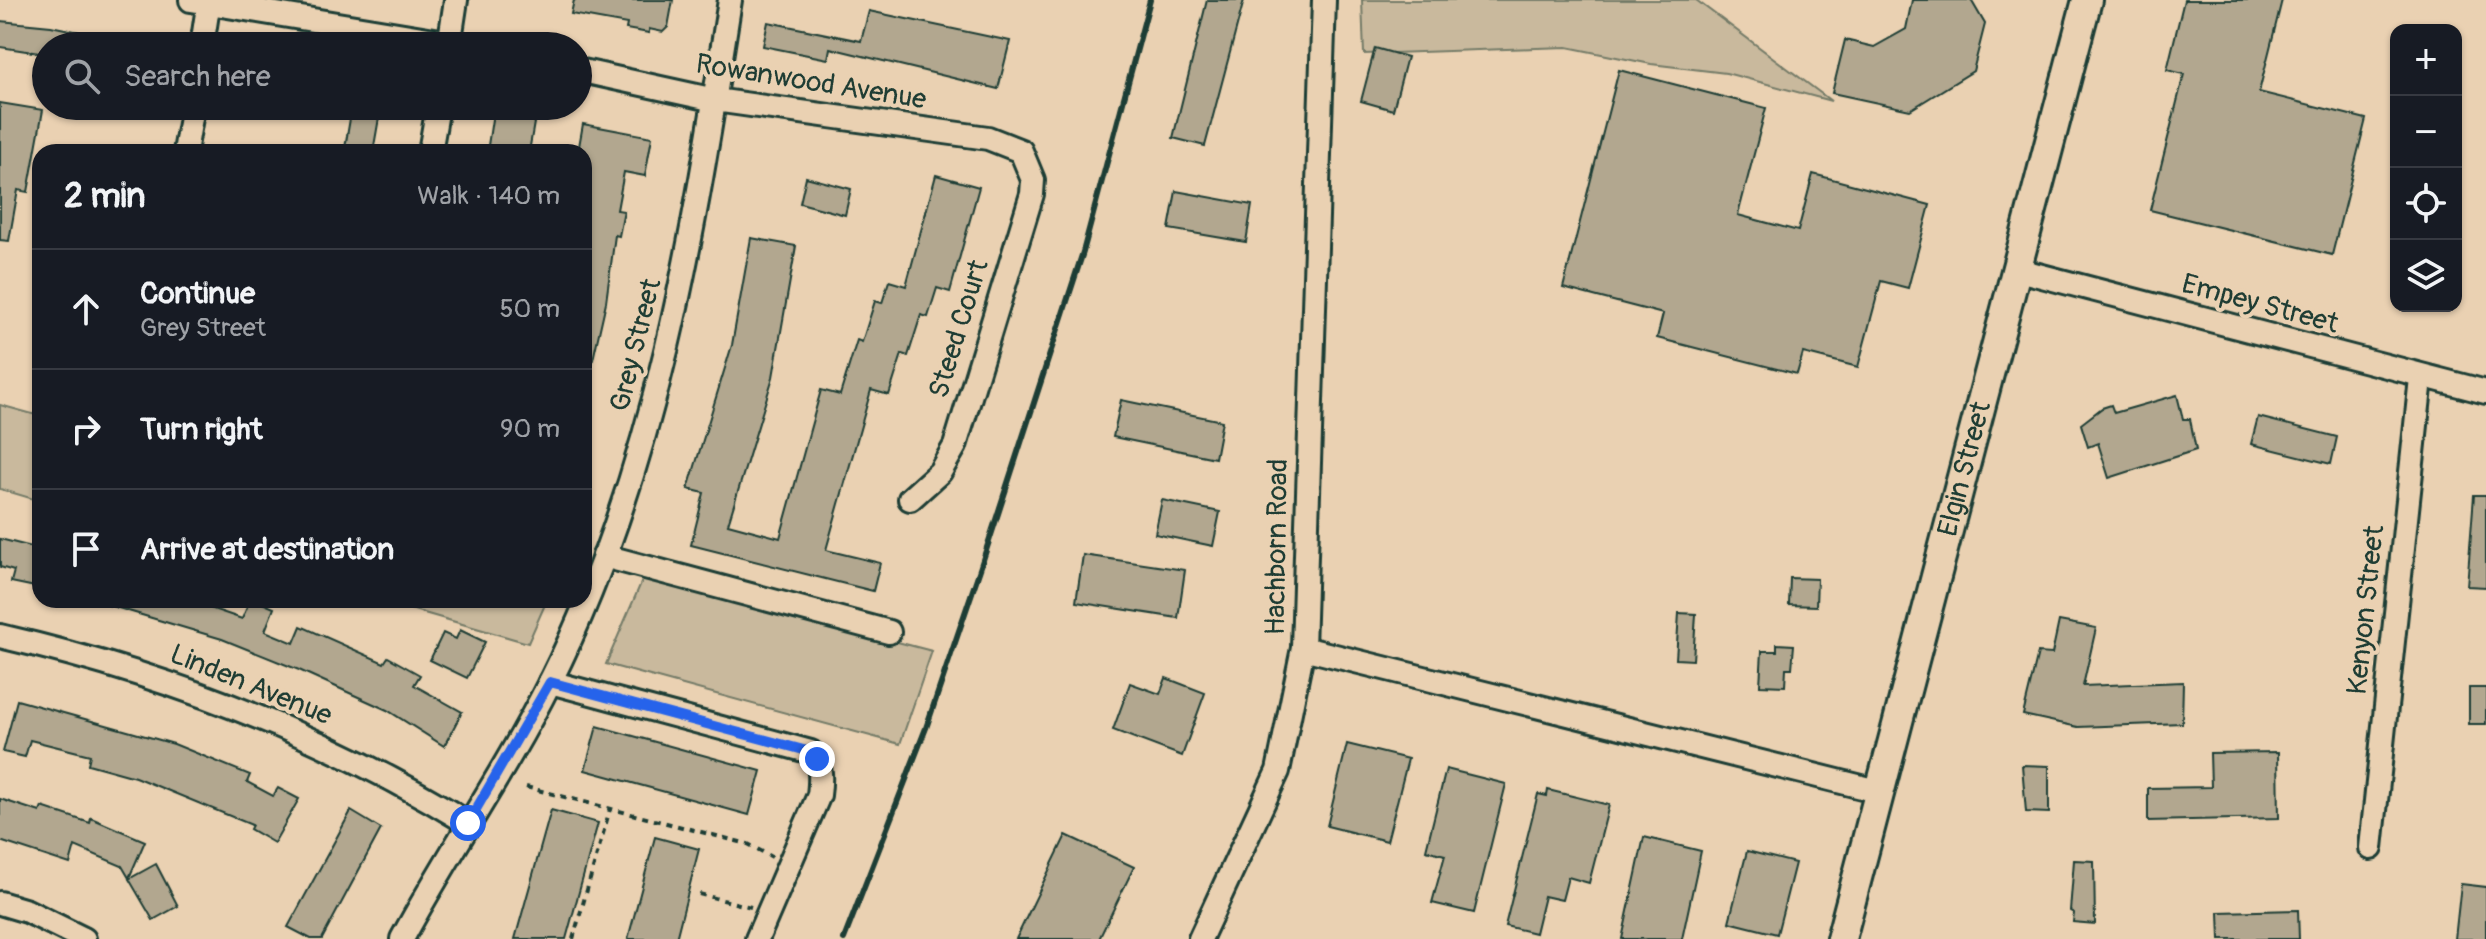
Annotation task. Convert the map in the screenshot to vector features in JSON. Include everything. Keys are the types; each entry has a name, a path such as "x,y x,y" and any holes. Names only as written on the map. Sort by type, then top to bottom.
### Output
{"main road":[{"name":"Elgin Street","path":"1841,939 2019,270 2087,0"}],"street":[{"path":"456,0 456,32"},
{"name":"Grey Street","path":"592,584 651,416 670,346 730,0"},
{"name":"Hachborn Road","path":"1324,0 1303,648 1878,791"},
{"path":"202,32 203,1 385,32"},
{"name":"Rowanwood Avenue","path":"592,73 715,100 988,138 1021,151 1027,162"},
{"path":"186,144 191,120"},
{"path":"431,144 436,120"},
{"name":"Steed Court","path":"910,499 940,472 955,446 1032,194 1033,180 1027,162"},
{"name":"Empey Street","path":"2019,270 2421,378 2486,392"},
{"name":"Kenyon Street","path":"2371,848 2421,378"},
{"path":"604,556 889,632"},
{"name":"Grey Street","path":"402,939 550,682 582,608"},
{"name":"Linden Avenue","path":"0,636 176,684 252,713 340,753 468,823"},
{"path":"1200,939 1278,771 1303,648"},
{"path":"550,682 811,752 821,775 819,795 757,939"},
{"path":"0,903 27,911 84,939"}],"path":[{"path":"526,787 748,844 788,865"},
{"path":"573,939 610,809"},
{"path":"699,894 768,912"}],"shaded area":[{"path":"1362,0 1696,0 1831,101 1726,73 1651,64 1567,47 1364,54"},
{"path":"0,405 32,414 32,499 0,489"},
{"path":"644,576 932,651 900,744 606,664"},
{"path":"407,608 543,608 528,643"}],"building":[{"path":"574,0 673,0 668,27 663,32 649,29 649,33 626,29 627,24 571,14"},
{"path":"1207,0 1244,0 1205,146 1173,138"},
{"path":"1912,0 1971,0 1985,24 1973,71 1910,110 1832,93 1845,40 1874,47 1906,29"},
{"path":"2184,0 2282,0 2259,92 2366,119 2332,255 2150,210 2184,74 2167,70"},
{"path":"869,11 1010,41 998,89 830,48 828,59 763,46 768,22 861,41"},
{"path":"0,21 80,32 32,32 32,52 0,47"},
{"path":"1375,48 1407,57 1393,110 1361,101"},
{"path":"1619,70 1766,108 1738,215 1798,231 1813,174 1930,205 1908,288 1881,281 1858,367 1803,353 1797,374 1657,338 1663,314 1563,288"},
{"path":"0,103 32,108 32,120 41,120 37,144 32,144 28,192 18,190 9,241 0,240"},
{"path":"350,120 379,120 374,144 346,144"},
{"path":"492,120 534,120 530,144 488,144"},
{"path":"583,124 652,137 645,176 624,172 617,210 624,211 619,236 615,235 606,302 592,364 592,144 579,144"},
{"path":"936,175 979,187 950,292 937,288 928,317 921,315 908,356 902,354 889,395 871,390 826,550 880,563 873,591 691,545 704,493 688,489 732,345 751,238 796,246 773,377 728,524 780,538 821,390 840,395 857,340 862,342 875,301 882,303 889,281 906,286"},
{"path":"806,177 851,189 845,215 800,203"},
{"path":"1176,191 1252,205 1246,242 1169,229"},
{"path":"2177,395 2183,419 2190,419 2196,450 2109,478 2098,443 2088,447 2081,424 2111,405 2114,413"},
{"path":"1121,400 1222,421 1215,458 1113,437"},
{"path":"2258,417 2337,437 2331,464 2251,444"},
{"path":"2474,495 2486,495 2486,587 2467,586"},
{"path":"1162,500 1220,512 1213,546 1155,534"},
{"path":"0,539 32,547 32,586 11,582 14,571 0,567"},
{"path":"1083,555 1185,570 1178,618 1076,602"},
{"path":"1790,578 1817,579 1816,606 1789,605"},
{"path":"118,608 210,608 242,619 247,608 274,608 265,631 294,643 301,626 384,663 388,657 420,675 414,685 462,712 444,746 387,710 222,639"},
{"path":"1679,613 1696,614 1693,660 1676,659"},
{"path":"2059,621 2096,628 2083,686 2183,682 2182,723 2078,727 2023,715 2038,653 2052,654"},
{"path":"460,630 485,642 467,678 430,660 443,633 456,639"},
{"path":"1777,644 1794,645 1792,668 1786,668 1785,686 1760,685 1762,651 1777,651"},
{"path":"1166,678 1205,693 1182,756 1113,730 1130,683 1160,694"},
{"path":"2469,688 2486,688 2486,724 2469,724"},
{"path":"17,700 174,744 250,775 247,782 273,796 278,788 299,799 274,843 250,829 252,825 135,777 88,764 90,755 30,740 25,757 3,752"},
{"path":"597,726 761,771 749,815 585,770"},
{"path":"1347,744 1408,759 1387,841 1327,826"},
{"path":"2278,752 2279,818 2148,821 2148,788 2211,787 2210,753"},
{"path":"2022,765 2049,766 2049,813 2026,812"},
{"path":"1446,769 1506,784 1474,913 1432,903 1445,855 1426,850"},
{"path":"1548,790 1609,805 1589,883 1568,877 1562,900 1544,896 1535,933 1505,926 1538,794 1547,796"},
{"path":"0,799 40,812 42,807 90,823 91,818 145,841 129,878 122,866 75,846 70,864 0,841"},
{"path":"551,810 598,823 566,939 515,939"},
{"path":"351,811 381,829 322,939 311,939 288,927"},
{"path":"1066,835 1134,867 1099,939 1016,939"},
{"path":"655,837 699,849 676,939 628,939"},
{"path":"1644,837 1701,851 1682,939 1622,939"},
{"path":"1747,851 1795,863 1777,934 1729,922"},
{"path":"2074,860 2094,861 2095,924 2073,922 2074,913 2070,911"},
{"path":"156,864 178,906 153,920 129,879"},
{"path":"2461,884 2486,887 2486,939 2455,939"},
{"path":"2298,910 2299,939 2220,939 2219,912"}],"railway":[{"path":"844,939 926,728 980,569 1083,252 1150,0"}],"route":[{"path":"468,823 550,682 811,752 817,759"}]}
